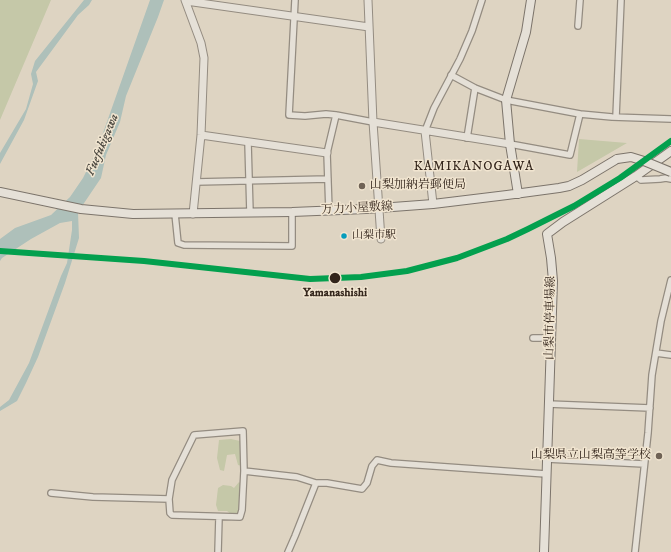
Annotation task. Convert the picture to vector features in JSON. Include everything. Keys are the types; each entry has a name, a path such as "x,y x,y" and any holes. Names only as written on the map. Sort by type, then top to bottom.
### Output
{"main road":[{"path":"518,194 510,144 506,100 523,44 531,0"},
{"name":"山梨市停車場線","path":"544,552 553,281 547,234 563,222 636,176 671,151"},
{"name":"万力小屋敷線","path":"0,192 74,208 99,212 133,214 329,211 433,204 518,194 569,186 617,159 631,157 671,172"}],"street":[{"path":"186,0 293,17 369,27"},
{"path":"186,0 203,50 204,69 201,135 193,214"},
{"path":"295,0 289,115 305,116 336,114 373,122 570,155 580,114"},
{"path":"368,0 373,122 381,239"},
{"path":"433,204 425,131 434,108 472,31 482,0"},
{"path":"578,26 580,0"},
{"path":"616,117 621,0"},
{"path":"451,75 475,88 506,100 580,114 671,119"},
{"path":"467,138 475,88"},
{"path":"329,211 327,154 336,114"},
{"path":"201,135 327,154"},
{"path":"248,143 250,212"},
{"path":"636,176 642,180 671,179"},
{"path":"196,182 328,179"},
{"path":"175,214 178,243 184,246 292,246 292,212"},
{"path":"635,552 648,433 652,375 661,321 671,280"},
{"path":"533,338 551,338"},
{"path":"656,353 671,355"},
{"path":"548,404 650,408"},
{"path":"243,431 244,471 242,510 240,517 172,515 170,513 169,499 172,480 194,435 243,431"},
{"path":"547,459 644,464"},
{"path":"244,471 298,477 316,483 327,483 362,489 367,483 372,466 376,460 391,463 546,474"},
{"path":"288,552 316,483"},
{"path":"51,493 93,497 169,499"},
{"path":"218,552 219,517"}],"green space":[{"path":"0,0 51,0 0,120"},
{"path":"579,139 627,143 577,172"},
{"path":"231,439 240,441 242,447 242,466 238,465 235,454 227,455 224,471 220,470 217,458 219,440"},
{"path":"239,482 241,484 241,508 238,514 231,514 227,511 218,511 216,505 218,488 223,485 234,488"}],"water":[{"path":"84,0 92,0 89,5 78,15 36,72 38,81 24,120 0,164 0,153 26,109 33,84 31,74 35,61"},
{"name":"Fuefukigawa","path":"150,0 164,0 126,96 120,122 106,155 101,178 78,212 79,238 65,283 38,357 17,401 0,411 0,407 9,400 29,363 67,263 72,221 60,223 31,239 2,258 0,261 0,239 15,228 51,215 70,197 83,178 97,150"}],"transit line":[{"path":"0,251 144,261 310,279 361,277 407,271 457,258 507,239 528,229 574,206 620,178 671,141"}],"place":[{"name":"山梨加納岩郵便局","path":"362,186"},
{"name":"山梨市駅","path":"344,236"},
{"name":"Yamanashishi","path":"335,278"},
{"name":"山梨県立山梨高等学校","path":"659,456"}],"district":[{"name":"KAMIKANOGAWA","path":"474,167"}]}
